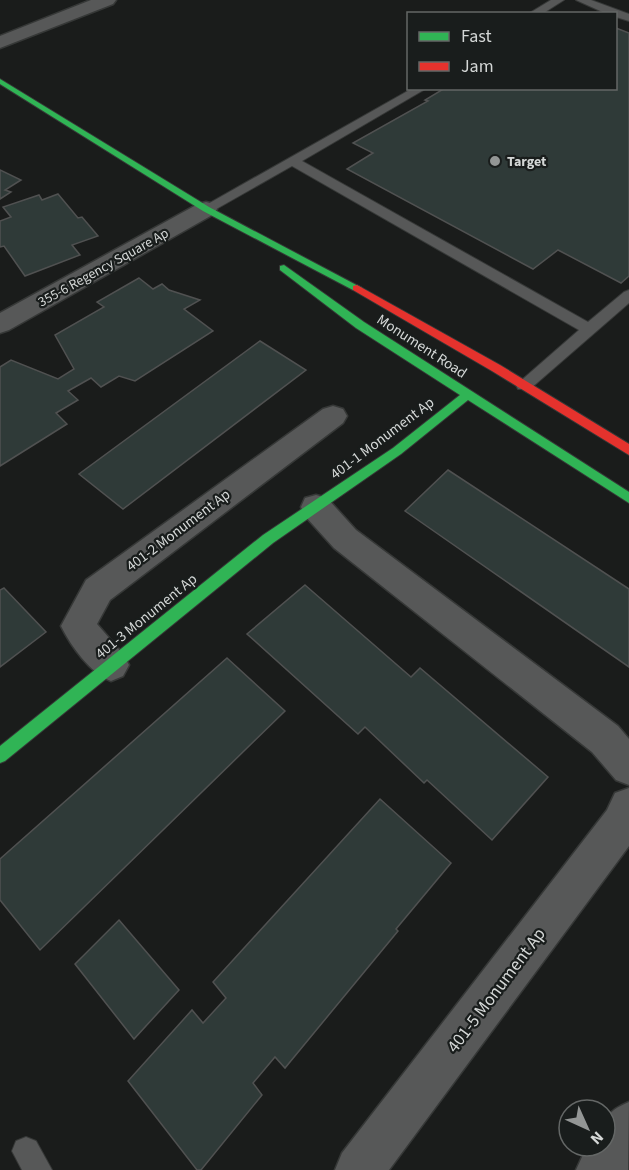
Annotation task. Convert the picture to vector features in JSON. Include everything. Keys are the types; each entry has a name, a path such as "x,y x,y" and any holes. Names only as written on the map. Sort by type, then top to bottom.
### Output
{"main road":[{"name":"Monument Road","path":"0,81 206,209 381,301 524,384 629,450"},
{"name":"Monument Road","path":"206,209 360,326 629,498"},
{"name":"401-1 Monument Ap","path":"316,507 397,451 467,395"},
{"name":"401-3 Monument Ap","path":"0,756 268,539 316,507"}],"street":[{"path":"0,42 107,0"},
{"name":"355-6 Regency Square Ap","path":"0,324 206,209"},
{"name":"401-2 Monument Ap","path":"111,665 78,626 98,590 333,416"},
{"path":"316,507 345,539 605,739 629,767"},
{"name":"401-5 Monument Ap","path":"359,1170 621,824 629,807"},
{"path":"600,1170 629,1126"}],"lane":[{"path":"537,12 559,0"},
{"path":"581,0 613,12"},
{"path":"206,209 418,90"},
{"path":"293,161 589,329"},
{"path":"524,384 629,295"}],"building":[{"name":"Target","path":"617,28 629,33 629,276 621,283 558,250 533,269 347,169 373,153 353,143 428,101 425,100 442,90 617,90"},
{"path":"0,170 21,180 5,190 11,192 0,199"},
{"path":"58,194 78,218 82,217 98,236 72,245 80,255 25,276 4,246 0,247 0,221 11,217 3,207 39,195 42,200"},
{"path":"139,278 153,289 162,284 169,290 200,300 184,309 213,331 135,381 119,376 101,387 91,378 68,391 78,400 56,413 67,424 0,466 0,367 11,360 58,379 74,369 55,335 104,307 97,302"},
{"path":"260,341 306,370 123,509 79,474"},
{"path":"448,470 629,589 629,667 405,511"},
{"path":"305,585 411,677 420,668 548,777 492,840 427,780 424,783 365,727 358,734 247,634"},
{"path":"4,588 46,632 0,667 0,590"},
{"path":"227,658 285,711 40,950 0,900 0,859"},
{"path":"380,799 451,863 285,1068 275,1057 253,1083 262,1095 201,1170 197,1170 128,1081 192,1010 203,1023 226,998 213,982"},
{"path":"119,920 179,990 134,1039 75,964"}],"traffic: fast":[{"path":"0,81 206,209 357,288"},
{"path":"284,268 360,325 629,498"},
{"path":"0,756 268,539 397,451 467,395"}],"traffic: jam":[{"path":"357,288 496,368 629,450"}],"place":[{"name":"Target","path":"495,161"}]}
